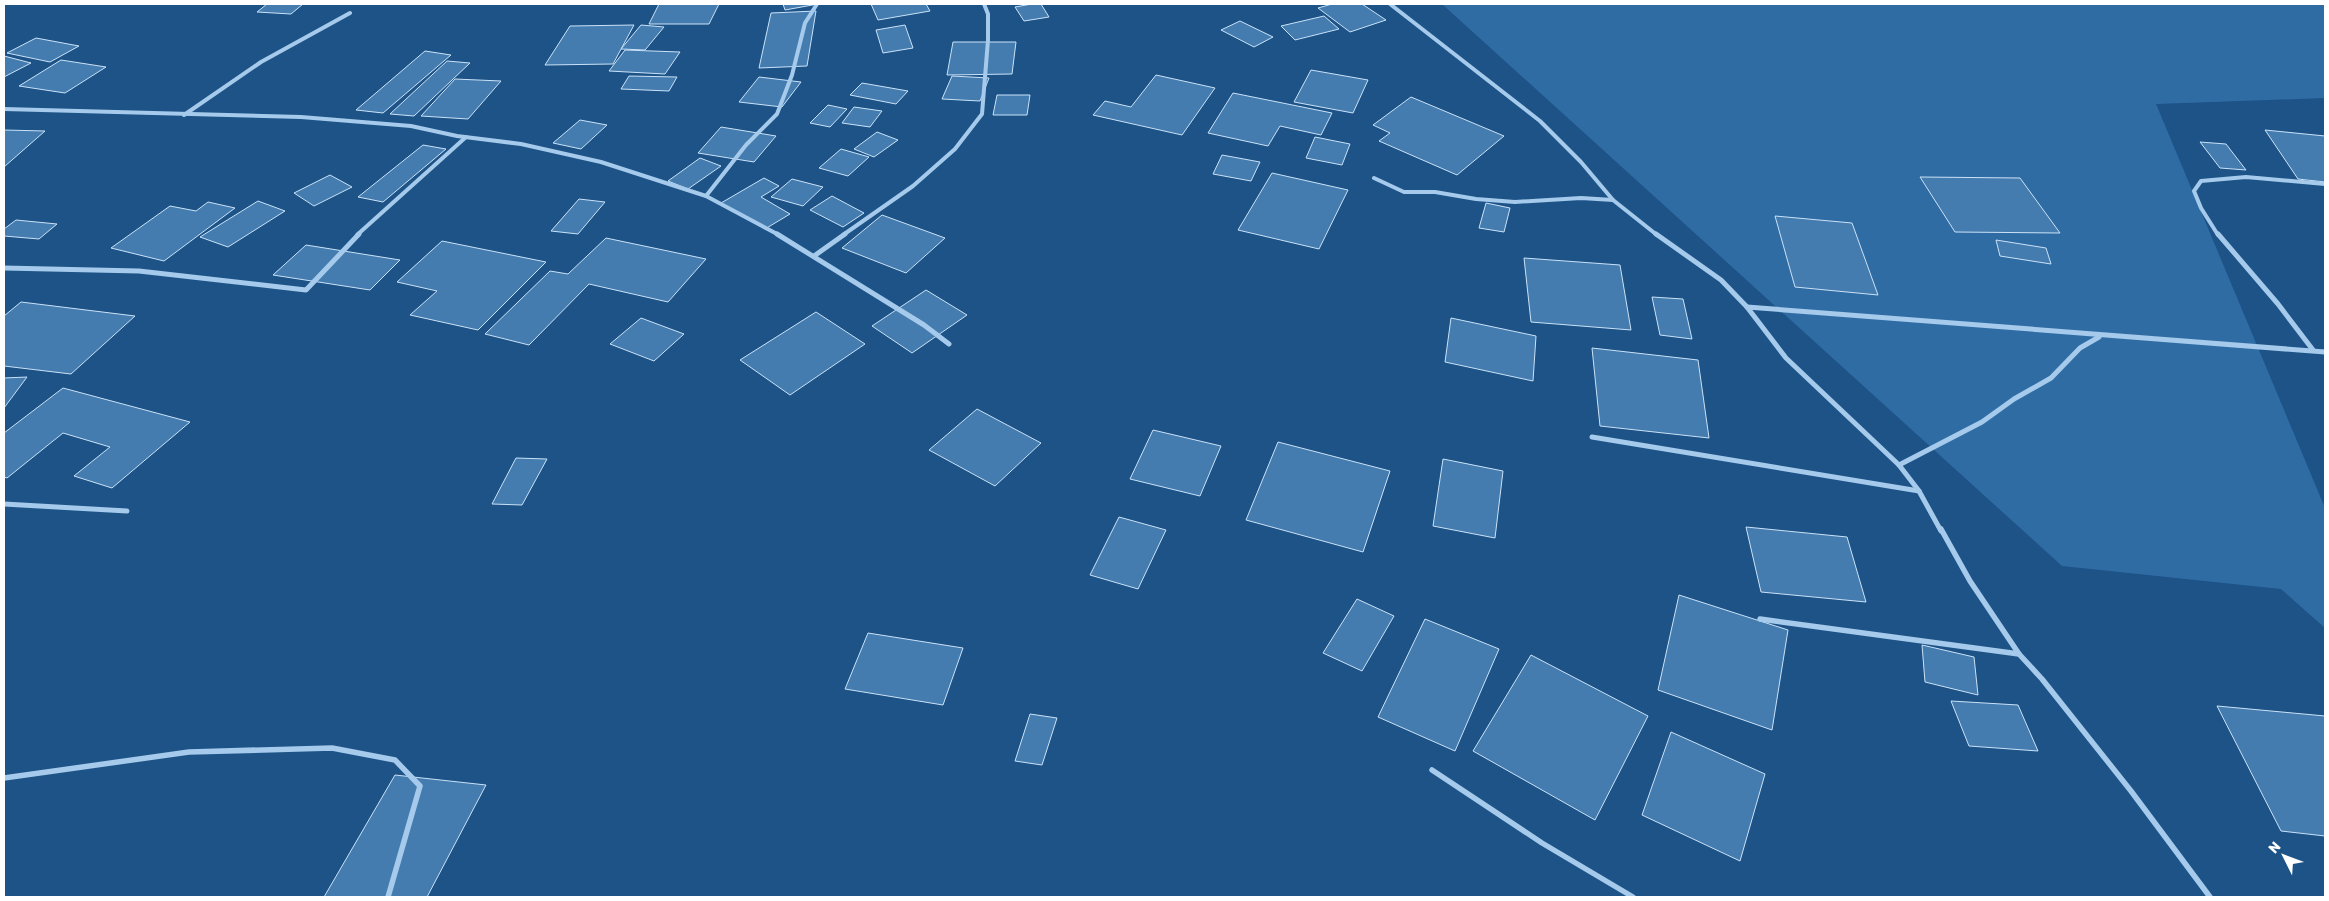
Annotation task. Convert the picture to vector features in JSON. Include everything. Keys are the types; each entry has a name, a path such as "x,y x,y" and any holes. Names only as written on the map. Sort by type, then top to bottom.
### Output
{"street":[{"path":"706,196 746,145 777,114 792,75 805,23 816,4"},
{"path":"814,256 913,186 955,149 982,114 988,40 988,14 984,4"},
{"path":"1390,4 1540,121 1581,162 1614,200 1637,221 1721,280 1747,307 1786,358 1899,464 1919,492 1970,581 2019,654 2131,791 2210,897"},
{"path":"184,115 261,62 350,13"},
{"path":"4,110 300,118 402,125 466,138 521,144 601,162 706,196 747,217 814,256 924,325 949,344"},
{"path":"4,268 139,271 306,290 370,222 466,138"},
{"path":"2313,350 2278,305 2225,246 2201,210 2194,191 2201,181 2246,177 2325,184"},
{"path":"1374,178 1404,192 1435,192 1476,199 1515,202 1581,198 1614,200"},
{"path":"1747,307 2100,336 2325,352"},
{"path":"1899,464 1974,426 2051,378 2080,348 2100,336"},
{"path":"1592,437 1919,492"},
{"path":"4,504 126,511"},
{"path":"1760,619 2019,654"},
{"path":"4,778 188,752 332,748 396,760 420,786 388,897"},
{"path":"1432,770 1542,843 1633,897"}],"shaded area":[{"path":"1442,4 2325,4 2325,98 2156,104 2325,508 2325,628 2281,589 2062,566"}],"building":[{"path":"267,4 303,4 291,14 257,12"},
{"path":"659,4 719,4 709,24 649,24"},
{"path":"783,4 818,4 785,10"},
{"path":"871,4 926,4 930,11 878,20"},
{"path":"1041,4 1049,17 1024,21 1015,7"},
{"path":"1332,4 1362,4 1386,20 1350,32 1318,8"},
{"path":"816,11 807,66 759,68 771,13"},
{"path":"1324,16 1339,29 1295,40 1281,26"},
{"path":"1240,21 1273,37 1254,47 1221,30"},
{"path":"634,25 613,64 545,65 570,26"},
{"path":"641,25 664,27 645,50 621,49"},
{"path":"905,25 913,48 883,53 876,30"},
{"path":"36,38 79,46 50,62 7,53"},
{"path":"953,42 1016,42 1012,74 947,75"},
{"path":"625,50 680,52 665,74 609,71"},
{"path":"425,51 451,55 383,113 356,110"},
{"path":"4,56 31,63 4,77"},
{"path":"61,60 106,67 65,93 19,86"},
{"path":"447,61 470,63 414,116 390,114"},
{"path":"1311,70 1368,80 1353,113 1294,102"},
{"path":"1156,75 1215,88 1182,135 1093,115 1105,101 1131,107"},
{"path":"629,76 677,77 669,91 621,89"},
{"path":"952,76 989,78 980,101 942,99"},
{"path":"759,77 801,82 782,107 739,102"},
{"path":"455,79 501,81 468,119 421,116"},
{"path":"862,83 908,91 896,104 850,95"},
{"path":"1233,93 1332,113 1321,135 1280,126 1268,146 1208,133"},
{"path":"997,95 1030,95 1027,115 993,115"},
{"path":"1411,97 1504,136 1457,175 1379,141 1390,133 1373,125"},
{"path":"828,105 847,109 830,127 810,123"},
{"path":"854,107 882,111 870,127 842,123"},
{"path":"580,120 607,125 581,149 553,143"},
{"path":"721,127 776,136 754,162 698,153"},
{"path":"4,130 45,131 4,167"},
{"path":"2265,130 2325,136 2325,182 2298,179"},
{"path":"877,132 898,140 874,157 854,149"},
{"path":"1315,137 1350,144 1342,165 1306,158"},
{"path":"2200,142 2226,144 2246,170 2220,168"},
{"path":"423,145 446,149 383,202 358,197"},
{"path":"841,149 869,157 848,176 819,168"},
{"path":"1222,155 1260,162 1251,181 1213,174"},
{"path":"700,158 721,166 688,189 668,181"},
{"path":"1272,173 1348,190 1319,249 1238,230"},
{"path":"330,175 352,187 314,206 294,193"},
{"path":"1920,177 2020,178 2060,233 1955,232"},
{"path":"764,178 779,186 761,197 790,214 765,229 721,203"},
{"path":"792,179 823,187 803,206 771,197"},
{"path":"832,196 864,213 843,227 810,210"},
{"path":"579,199 605,202 578,234 551,231"},
{"path":"258,201 285,211 228,247 200,237"},
{"path":"208,202 235,208 164,261 111,248 170,206 196,211"},
{"path":"1486,203 1510,208 1504,232 1479,228"},
{"path":"882,215 945,238 906,273 842,248"},
{"path":"1775,216 1852,223 1878,295 1795,287"},
{"path":"16,220 57,224 39,239 4,236 4,229"},
{"path":"606,238 706,259 668,302 589,284 529,345 485,334 550,271 568,274"},
{"path":"1996,240 2046,248 2051,264 2000,256"},
{"path":"442,241 546,262 478,330 410,315 437,291 397,282"},
{"path":"306,245 400,260 370,290 273,275"},
{"path":"1524,258 1620,265 1631,330 1531,322"},
{"path":"926,290 967,315 912,353 872,326"},
{"path":"1652,297 1683,299 1692,339 1660,335"},
{"path":"21,302 135,316 71,374 4,366 4,316"},
{"path":"816,312 865,344 790,395 740,360"},
{"path":"641,318 684,334 654,361 610,344"},
{"path":"1451,318 1536,336 1533,381 1445,362"},
{"path":"1592,348 1698,360 1709,438 1600,426"},
{"path":"27,377 4,408 4,378"},
{"path":"63,388 190,422 112,488 74,476 110,447 63,433 7,478 4,477 4,433"},
{"path":"977,409 1041,443 995,486 929,450"},
{"path":"1153,430 1221,446 1200,496 1130,479"},
{"path":"1278,442 1390,471 1363,552 1246,520"},
{"path":"516,458 547,459 522,505 492,504"},
{"path":"1443,459 1503,471 1495,538 1433,526"},
{"path":"1119,517 1166,530 1138,589 1090,575"},
{"path":"1746,527 1847,537 1866,602 1761,592"},
{"path":"1679,595 1788,630 1772,730 1658,690"},
{"path":"1357,599 1394,616 1362,671 1323,653"},
{"path":"1425,619 1499,649 1455,751 1378,717"},
{"path":"868,633 963,648 943,705 845,689"},
{"path":"1922,645 1974,657 1978,695 1925,682"},
{"path":"1531,655 1648,716 1595,820 1473,751"},
{"path":"1951,701 2018,705 2038,751 1969,746"},
{"path":"2217,706 2325,716 2325,836 2281,831"},
{"path":"1030,714 1057,718 1042,765 1015,761"},
{"path":"1671,732 1765,774 1740,861 1642,815"},
{"path":"395,775 486,785 427,897 324,897"}]}
